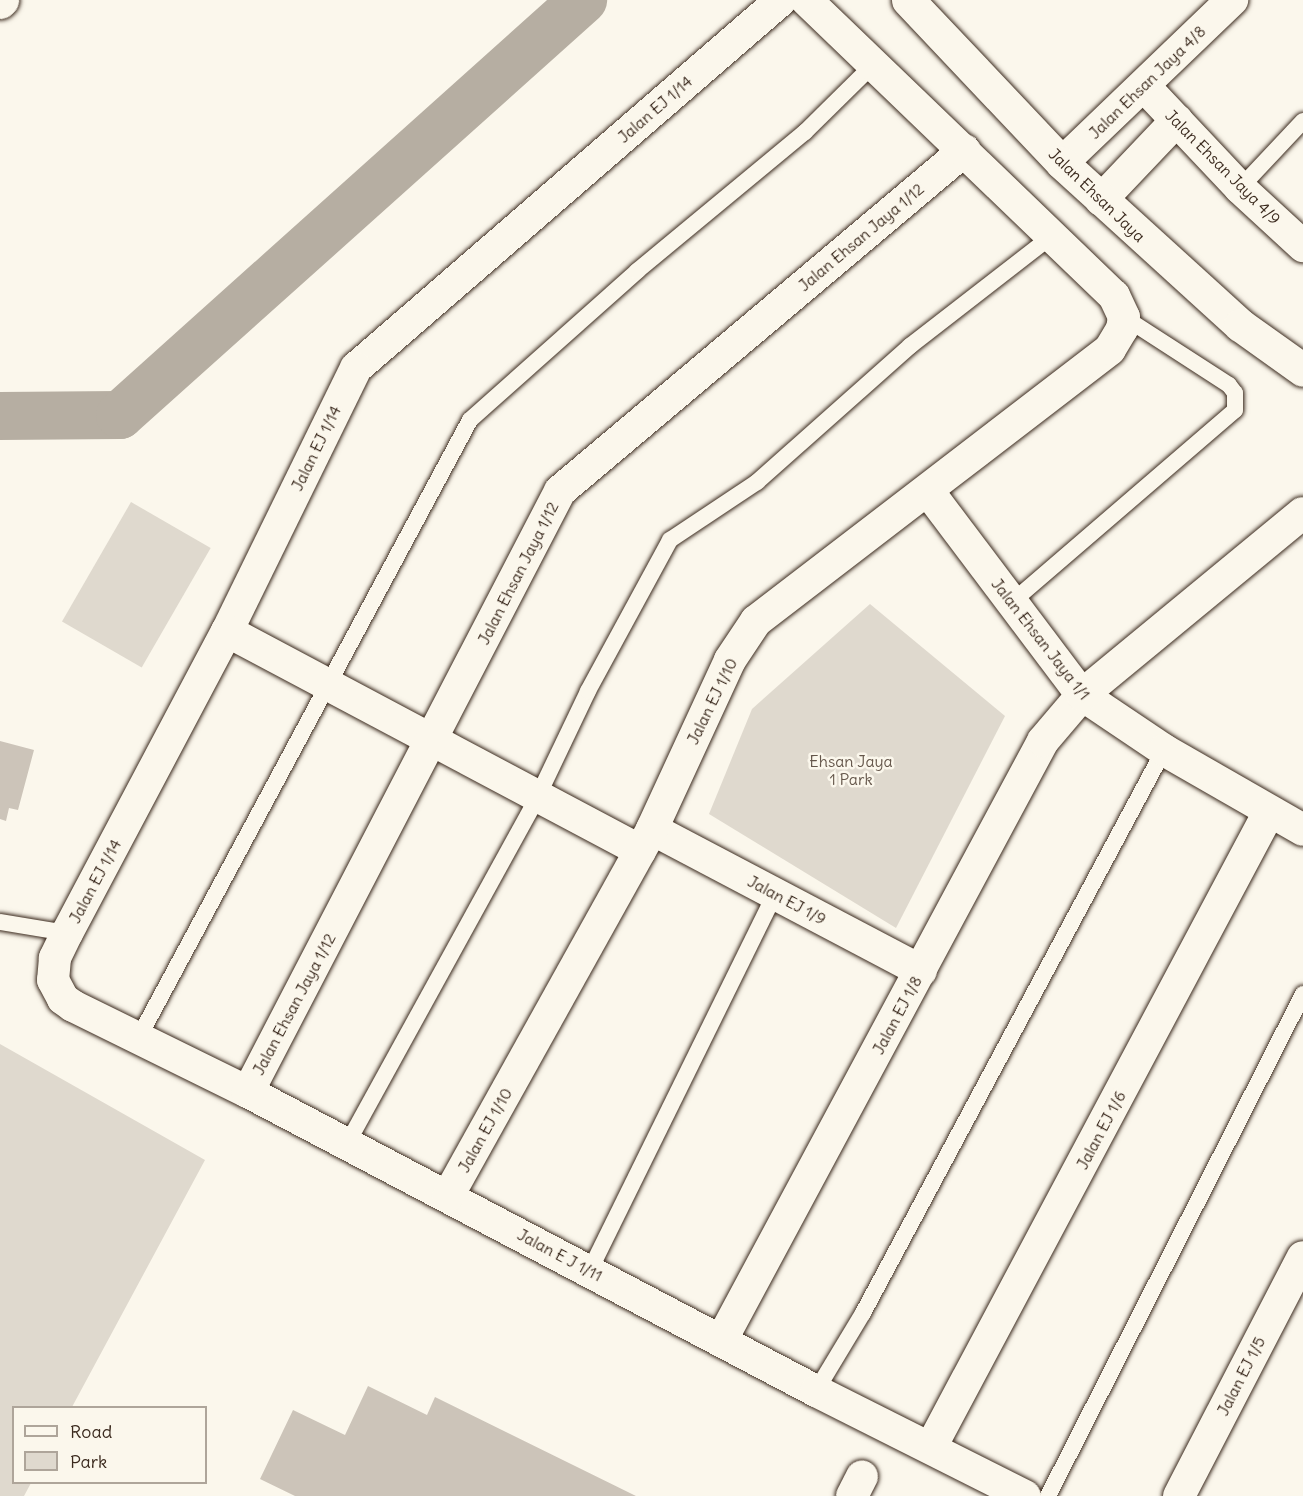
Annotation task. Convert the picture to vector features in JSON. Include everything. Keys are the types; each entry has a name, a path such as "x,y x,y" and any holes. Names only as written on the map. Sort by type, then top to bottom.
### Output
{"street":[{"name":"Jalan EJ 1/14","path":"94,1016 63,999 53,980 56,958 67,933 227,631 356,368 781,0"},
{"path":"806,0 965,150 1119,306"},
{"name":"Jalan Ehsan Jaya","path":"908,0 1062,163 1101,200 1240,325 1303,370"},
{"name":"Jalan Ehsan Jaya 4/8","path":"1062,163 1232,0"},
{"name":"Jalan Ehsan Jaya 4/9","path":"1144,86 1240,188 1303,246"},
{"path":"1101,200 1177,120"},
{"name":"Jalan Ehsan Jaya 1/12","path":"248,1092 560,491 965,150"},
{"name":"Jalan EJ 1/10","path":"448,1196 646,840 729,660 756,621 1110,349 1118,340 1119,306"},
{"name":"Jalan Ehsan Jaya 1/1","path":"928,491 1082,695 1164,750 1303,830"},
{"name":"Jalan EJ 1/8","path":"721,1341 1043,741 1082,695 1303,513"},
{"name":"Jalan EJ 1/9","path":"227,631 538,796 775,894 921,971"},
{"name":"Jalan EJ 1/6","path":"931,1447 1269,812"},
{"name":"Jalan E J 1/11","path":"94,1016 248,1092 816,1391 1025,1496"},
{"name":"Jalan EJ 1/5","path":"1179,1496 1303,1257"}],"lane":[{"path":"139,1037 470,420 637,271 805,132 874,64"},
{"path":"1240,188 1303,121"},
{"path":"347,1144 538,796 588,691 670,540 757,482 910,346 1052,236"},
{"path":"1011,602 1235,410 1235,393 1229,385 1119,306"},
{"path":"816,1391 863,1313 1164,750"},
{"path":"590,1270 775,894"},
{"path":"0,922 67,933"},
{"path":"1048,1496 1303,994"}],"green space":[{"path":"131,502 211,548 142,668 62,622"},
{"name":"Ehsan Jaya 1 Park","path":"870,604 1005,716 896,928 709,814 752,709"},
{"path":"0,1044 205,1160 73,1406 12,1406 12,1484 30,1484 24,1496 0,1496"}],"building":[{"path":"0,741 34,750 18,810 9,808 6,821 0,819"},
{"path":"368,1386 427,1415 435,1397 636,1496 295,1496 260,1479 293,1410 345,1435"}],"waterway":[{"path":"0,416 120,415 583,0"}]}
